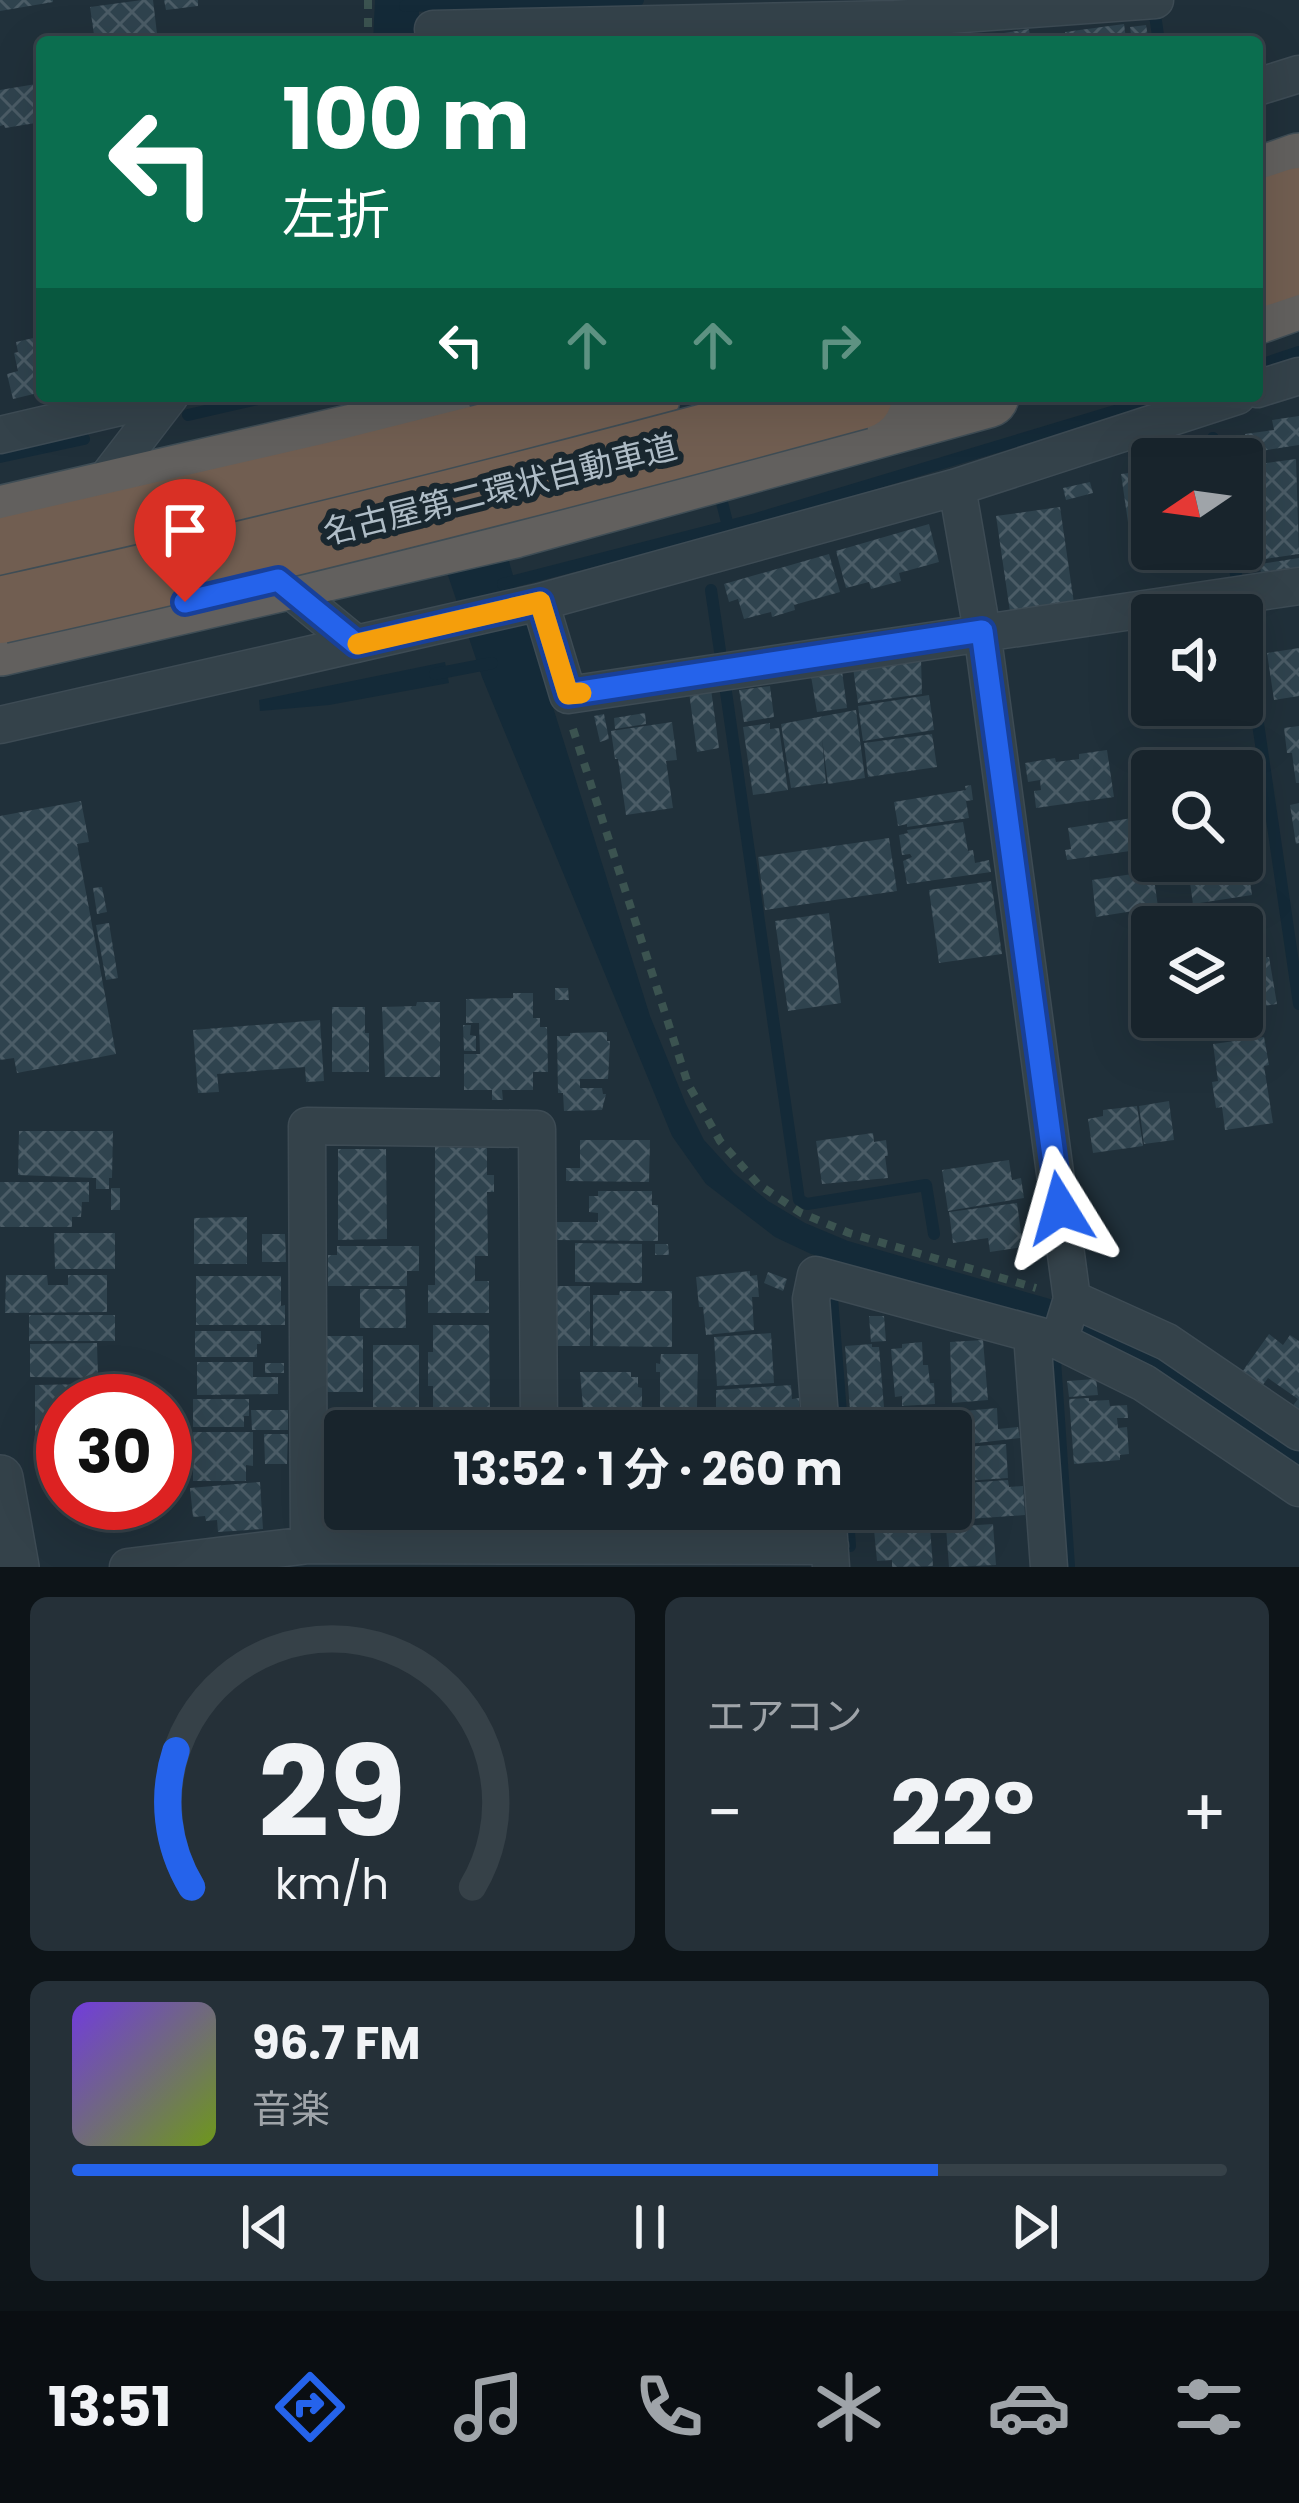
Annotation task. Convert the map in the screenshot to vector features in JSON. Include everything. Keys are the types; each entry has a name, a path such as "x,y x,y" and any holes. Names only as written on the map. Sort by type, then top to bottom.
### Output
{"highway":[{"path":"1263,178 1299,165"},
{"path":"1263,213 1299,201"},
{"path":"1263,272 1299,260"},
{"path":"1263,310 1299,297"},
{"path":"0,518 494,402"},
{"name":"名古屋第二環状自動車道","path":"0,552 623,402"},
{"name":"名古屋第二環状自動車道","path":"0,610 463,499 836,402"},
{"path":"0,644 514,526 966,402"}],"street":[{"path":"433,22 652,11 897,30 1155,0"},
{"path":"1263,85 1299,74"},
{"path":"1263,387 1299,376"},
{"path":"0,435 142,402"},
{"path":"92,498 164,402"},
{"path":"0,725 540,602 957,487 1219,402"},
{"path":"957,487 982,631 1059,1322 1049,1567"},
{"path":"278,580 356,644"},
{"path":"540,602 568,694 1299,586"},
{"path":"309,1545 307,1126 537,1129 539,1410"},
{"path":"820,1410 812,1300 816,1276 1167,1342 1299,1432"},
{"path":"1059,1322 1299,1488"},
{"path":"0,1478 10,1558"},
{"path":"128,1567 309,1545 502,1530"},
{"path":"570,1530 831,1556"}],"path":[{"path":"368,0 368,36"},
{"path":"568,694 568,715 688,1084 720,1141 758,1184 801,1213 1059,1322"}],"water":[{"path":"375,0 419,0 419,36 373,36"},
{"path":"390,402 463,402 650,1016 704,1140 768,1201 805,1223 848,1241 1057,1301 1166,1351 1299,1442 1299,1470 1079,1336 811,1254 775,1237 706,1184 672,1136 482,677"},
{"path":"445,662 449,683 329,705 260,711 259,700"}],"building":[{"path":"0,0 53,0 53,2 0,11"},
{"path":"153,0 157,36 94,36 90,7"},
{"path":"164,0 198,0 198,6 166,10"},
{"path":"1124,24 1126,36 1066,36 1065,32"},
{"path":"1146,25 1148,36 1131,36 1130,27"},
{"path":"1029,29 1030,36 991,36"},
{"path":"36,84 36,123 0,126 0,90"},
{"path":"36,337 36,393 13,399 7,374 18,371 16,342"},
{"path":"1299,416 1299,445 1263,451 1263,438 1246,438 1245,434 1274,430 1272,420"},
{"path":"1296,459 1299,554 1263,559 1263,463"},
{"path":"1131,473 1131,536 1130,536 1121,474"},
{"path":"1090,482 1093,493 1066,500 1063,488"},
{"path":"1060,507 1074,603 1010,612 996,516"},
{"path":"929,524 939,562 899,573 901,581 871,589 869,582 846,588 836,551"},
{"path":"829,554 840,592 794,605 795,610 772,617 771,612 744,619 738,599 729,602 724,584"},
{"path":"1299,558 1299,569 1261,575 1263,564"},
{"path":"1299,648 1299,696 1274,700 1267,653"},
{"path":"921,658 922,694 858,703 853,668"},
{"path":"842,671 847,708 817,712 811,676"},
{"path":"770,686 774,717 744,722 739,690"},
{"path":"711,689 719,748 697,752 689,692"},
{"path":"929,695 934,730 863,741 858,706"},
{"path":"856,710 865,778 828,784 822,738 826,783 791,788 781,724"},
{"path":"645,713 646,724 615,729 614,718"},
{"path":"604,714 609,739 600,742 594,716"},
{"path":"672,722 677,760 666,761 673,808 626,815 611,731"},
{"path":"770,723 770,729 779,728 788,790 753,795 743,727"},
{"path":"1299,726 1299,783 1296,783 1284,728"},
{"path":"932,734 937,767 868,777 864,743"},
{"path":"1107,750 1114,797 1036,808 1034,791 1041,790 1040,780 1028,782 1025,763 1079,759 1079,754"},
{"path":"971,785 973,800 966,801 969,818 898,826 894,802 966,790"},
{"path":"81,801 89,842 77,844 116,1054 17,1073 14,1058 0,1060 0,816"},
{"path":"1299,803 1299,843 1296,844 1290,805"},
{"path":"1131,818 1131,851 1067,860 1065,850 1071,849 1068,828"},
{"path":"963,822 968,851 973,850 975,863 989,860 991,872 907,884 903,861 912,857 902,855 899,835"},
{"path":"889,838 897,891 765,910 758,857"},
{"path":"1131,874 1131,882 1155,882 1158,906 1131,906 1131,911 1096,917 1092,880"},
{"path":"991,881 1002,954 939,963 929,890"},
{"path":"1190,882 1250,882 1252,895 1193,904"},
{"path":"102,887 107,912 97,914 93,888"},
{"path":"829,913 841,1003 788,1011 775,921"},
{"path":"109,923 118,978 106,980 96,925"},
{"path":"1269,957 1277,1004 1263,1006 1263,958"},
{"path":"555,988 568,988 569,1000 555,1000"},
{"path":"513,993 533,993 533,1018 540,1018 540,1027 547,1027 548,1072 533,1072 533,1090 502,1090 503,1100 492,1100 492,1090 464,1090 464,1054 480,1054 479,1023 466,1023 466,999 513,998"},
{"path":"417,1002 440,1002 440,1077 385,1077 382,1007 416,1006"},
{"path":"332,1007 365,1007 369,1072 332,1072"},
{"path":"320,1020 324,1081 306,1082 305,1067 217,1074 219,1092 198,1093 193,1030"},
{"path":"463,1025 471,1025 476,1051 464,1051"},
{"path":"607,1032 608,1079 580,1079 580,1088 602,1088 606,1094 602,1110 564,1111 563,1093 558,1093 557,1036"},
{"path":"1263,1037 1273,1123 1225,1130 1212,1082 1218,1081 1213,1044"},
{"path":"1169,1101 1174,1140 1144,1144 1139,1106"},
{"path":"1137,1106 1143,1146 1093,1153 1088,1119 1103,1116 1103,1110"},
{"path":"19,1131 113,1131 109,1189 96,1189 96,1178 18,1175"},
{"path":"873,1133 874,1142 886,1140 888,1178 822,1184 816,1141"},
{"path":"580,1140 650,1140 649,1182 566,1181 566,1168 580,1168"},
{"path":"435,1147 487,1148 487,1175 494,1175 494,1192 487,1192 488,1256 475,1256 475,1281 489,1281 489,1313 428,1313 428,1285 435,1285"},
{"path":"338,1149 386,1149 387,1239 338,1240"},
{"path":"1009,1160 1012,1180 1021,1178 1024,1198 948,1211 942,1170"},
{"path":"0,1182 89,1182 89,1202 82,1202 81,1217 72,1217 72,1227 0,1227"},
{"path":"111,1188 120,1188 120,1210 111,1210"},
{"path":"598,1191 652,1191 652,1205 658,1205 658,1241 556,1240 556,1222 598,1222 598,1213 589,1212 589,1196 598,1196"},
{"path":"1017,1203 1023,1247 990,1252 988,1238 953,1243 949,1212"},
{"path":"247,1217 247,1264 194,1264 194,1218"},
{"path":"54,1233 115,1233 115,1269 55,1269"},
{"path":"262,1234 285,1234 286,1262 262,1262"},
{"path":"575,1243 642,1244 642,1283 575,1282"},
{"path":"655,1244 668,1244 669,1255 655,1255"},
{"path":"337,1246 419,1246 419,1271 407,1271 407,1286 328,1286 328,1255 337,1255"},
{"path":"750,1271 750,1276 757,1275 759,1297 752,1297 754,1330 706,1335 696,1277"},
{"path":"768,1272 787,1279 783,1291 764,1283"},
{"path":"6,1275 47,1275 48,1285 68,1285 68,1275 107,1275 107,1312 5,1313"},
{"path":"196,1276 281,1276 285,1325 196,1325"},
{"path":"556,1286 590,1286 590,1346 556,1346"},
{"path":"360,1289 405,1289 406,1328 360,1328"},
{"path":"620,1291 672,1291 672,1347 593,1346 593,1295 619,1295"},
{"path":"29,1315 115,1315 115,1341 29,1341"},
{"path":"869,1316 884,1316 886,1341 871,1342"},
{"path":"433,1325 489,1325 490,1410 433,1410 428,1352 433,1352"},
{"path":"195,1331 261,1331 261,1344 257,1344 257,1357 195,1357"},
{"path":"771,1333 774,1383 717,1386 714,1337"},
{"path":"1269,1334 1283,1345 1290,1335 1299,1341 1299,1413 1291,1408 1298,1399 1268,1378 1262,1386 1242,1372"},
{"path":"323,1336 363,1336 363,1392 323,1392"},
{"path":"983,1340 988,1400 952,1403 950,1342"},
{"path":"922,1342 923,1365 928,1365 930,1383 934,1383 935,1404 902,1406 902,1396 895,1397 891,1349"},
{"path":"97,1343 98,1374 30,1377 30,1344"},
{"path":"373,1345 419,1345 419,1410 373,1410"},
{"path":"845,1346 879,1347 884,1407 850,1410"},
{"path":"661,1354 698,1354 697,1407 660,1407 656,1363 660,1364"},
{"path":"197,1362 253,1362 253,1377 278,1377 278,1394 197,1395"},
{"path":"265,1363 284,1363 284,1373 265,1373"},
{"path":"580,1372 631,1372 642,1388 642,1407 583,1407"},
{"path":"1096,1379 1098,1395 1069,1397 1067,1381"},
{"path":"791,1385 799,1410 716,1410 716,1390"},
{"path":"193,1399 249,1399 249,1416 244,1416 244,1427 193,1427"},
{"path":"1069,1399 1109,1400 1110,1406 1127,1405 1128,1418 1117,1418 1118,1428 1127,1427 1129,1454 1120,1455 1120,1460 1074,1464"},
{"path":"997,1408 998,1429 1018,1427 1020,1438 972,1444 972,1410"},
{"path":"251,1410 288,1410 288,1430 252,1430"},
{"path":"193,1432 253,1432 253,1466 246,1465 246,1481 193,1481"},
{"path":"264,1434 288,1434 287,1464 265,1464"},
{"path":"1006,1444 1008,1478 972,1481 972,1446"},
{"path":"1008,1480 1009,1487 1023,1486 1025,1515 972,1519 972,1483"},
{"path":"260,1482 263,1529 218,1532 217,1520 193,1517 192,1488"},
{"path":"993,1524 996,1565 949,1567 946,1530 972,1530 972,1525"},
{"path":"874,1530 930,1530 933,1566 892,1567 892,1560 877,1561"}],"waterway":[{"path":"405,6 638,0"},
{"path":"1155,15 1158,36"},
{"path":"1263,364 1299,352"},
{"path":"188,415 245,402"},
{"path":"503,584 756,519 1145,402"},
{"path":"0,457 84,439"},
{"path":"718,487 728,526"},
{"path":"1235,570 1237,581"},
{"path":"711,590 720,651"},
{"path":"435,674 492,663"},
{"path":"725,685 799,1200 807,1204 926,1185 934,1234"},
{"path":"1258,726 1299,1004"},
{"path":"832,1298 841,1410"},
{"path":"1055,1361 1069,1567"},
{"path":"849,1530 850,1546"}],"slow traffic":[{"path":"358,644 540,602 568,694 581,693"}],"route":[{"path":"185,602 278,580 356,644 540,602 568,694 982,631 1060,1208"}]}
